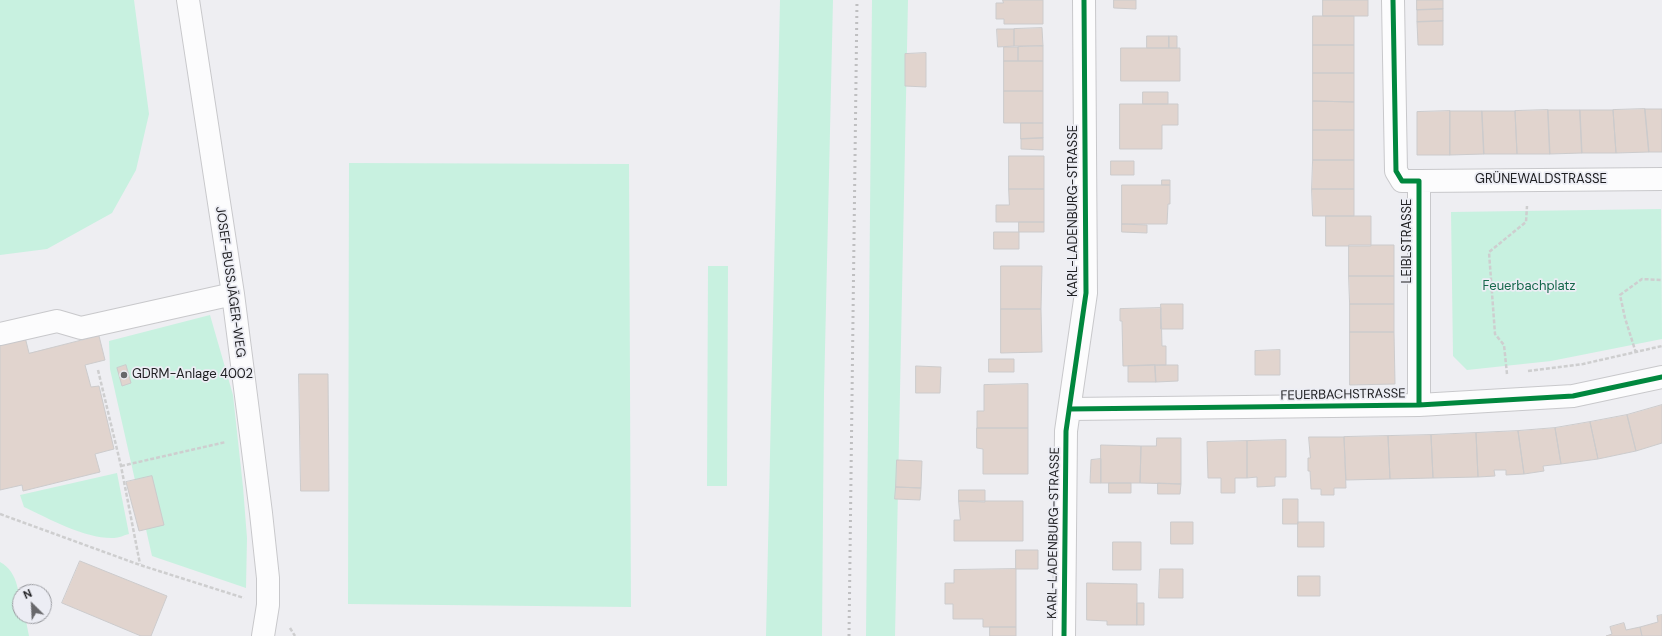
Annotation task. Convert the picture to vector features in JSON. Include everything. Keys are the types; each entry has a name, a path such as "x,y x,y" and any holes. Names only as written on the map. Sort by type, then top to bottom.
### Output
{"street":[{"name":"JOSEF-BUSSJÄGER-WEG","path":"188,0 233,294 268,578 268,605 263,636"},
{"name":"KARL-LADENBURG-STRASSE","path":"1064,636 1066,431 1086,293 1084,0"},
{"name":"LEIBLSTRASSE","path":"1393,0 1396,172 1402,181 1419,181 1419,405"},
{"name":"GRÜNEWALDSTRASSE","path":"1419,181 1662,179"},
{"path":"0,334 57,321 82,328 233,294"},
{"name":"FEUERBACHSTRASSE","path":"1070,409 1419,405 1573,396 1662,377"}],"path":[{"path":"1500,375 1508,374 1504,345 1495,334 1489,252 1526,222 1527,206 1534,206"},
{"path":"1636,353 1625,318 1620,295 1642,279 1662,280"},
{"path":"1523,372 1583,364 1662,346"},
{"path":"98,370 121,466 140,564"},
{"path":"121,466 251,437"},
{"path":"0,514 140,564 268,605"}],"green space":[{"path":"0,0 134,0 149,114 136,170 112,213 47,249 0,255"},
{"path":"780,0 833,0 824,393 822,636 766,636"},
{"path":"872,0 908,0 895,636 866,636"},
{"path":"349,163 629,164 631,607 348,604"},
{"name":"Feuerbachplatz","path":"1661,209 1662,339 1551,361 1467,370 1453,356 1451,212"},
{"path":"708,266 728,266 727,486 707,486"},
{"path":"210,315 233,395 247,538 246,588 152,556 110,369 109,341"},
{"path":"117,473 129,534 118,538 91,535 56,522 24,507 20,495"},
{"path":"0,562 11,572 16,584 12,584 12,624 27,624 29,636 0,636"}],"building":[{"path":"1003,0 1043,0 1043,24 1004,24 1004,19 996,19 996,3 1003,3"},
{"path":"1114,0 1136,0 1136,9 1114,8"},
{"path":"1323,0 1368,0 1368,16 1323,16"},
{"path":"1417,0 1443,0 1443,9 1417,10"},
{"path":"1443,9 1443,21 1417,22 1417,10"},
{"path":"1313,16 1354,16 1354,45 1313,45"},
{"path":"1443,21 1443,45 1418,45 1417,22"},
{"path":"1042,28 1043,46 1014,46 1014,29"},
{"path":"997,29 1014,29 1014,46 998,47"},
{"path":"1147,36 1169,36 1169,48 1147,48"},
{"path":"1169,36 1177,36 1177,48 1169,48"},
{"path":"1313,45 1354,45 1354,73 1313,73"},
{"path":"1043,46 1043,61 1018,61 1018,47"},
{"path":"1004,47 1018,47 1018,61 1004,61"},
{"path":"1121,48 1180,48 1180,81 1121,81"},
{"path":"926,53 926,87 905,86 905,54"},
{"path":"1004,61 1043,61 1043,91 1004,91"},
{"path":"1313,73 1354,73 1354,102 1313,101"},
{"path":"1004,91 1043,91 1043,123 1004,123"},
{"path":"1143,92 1168,92 1168,104 1143,104"},
{"path":"1313,101 1354,102 1354,130 1313,130"},
{"path":"1120,104 1178,104 1178,125 1162,125 1162,149 1120,149"},
{"path":"1645,109 1662,109 1662,152 1649,152"},
{"path":"1645,109 1649,152 1616,153 1613,110"},
{"path":"1548,110 1580,110 1582,153 1550,154"},
{"path":"1548,110 1550,154 1517,154 1515,111"},
{"path":"1580,110 1613,110 1616,153 1582,153"},
{"path":"1450,111 1482,111 1484,154 1450,155"},
{"path":"1450,111 1450,155 1417,155 1417,112"},
{"path":"1482,111 1515,111 1517,154 1484,154"},
{"path":"1021,123 1043,123 1043,138 1021,139"},
{"path":"1313,130 1354,130 1354,160 1313,160"},
{"path":"1043,138 1043,150 1021,149 1021,139"},
{"path":"1009,156 1044,156 1044,189 1009,189"},
{"path":"1313,160 1354,160 1354,189 1312,189"},
{"path":"1111,161 1134,161 1134,175 1111,175"},
{"path":"1162,180 1170,180 1170,185 1162,185"},
{"path":"1122,185 1170,185 1170,204 1168,204 1167,224 1122,224"},
{"path":"1009,189 1044,189 1044,222 996,222 996,205 1009,205"},
{"path":"1312,189 1354,189 1354,216 1313,216"},
{"path":"1326,216 1371,216 1371,246 1326,246"},
{"path":"1019,222 1044,222 1044,232 1019,232"},
{"path":"1122,224 1147,225 1147,233 1122,232"},
{"path":"994,232 1019,232 1019,249 994,249"},
{"path":"1349,245 1394,245 1394,276 1349,276"},
{"path":"1001,266 1042,266 1041,309 1001,309"},
{"path":"1349,276 1394,276 1394,304 1350,304"},
{"path":"1161,304 1183,304 1183,329 1161,329"},
{"path":"1350,304 1394,304 1394,332 1350,332"},
{"path":"1161,308 1162,346 1166,346 1166,365 1123,366 1122,321 1120,321 1120,309"},
{"path":"1001,309 1041,309 1042,352 1001,353"},
{"path":"1350,332 1394,332 1395,384 1350,385"},
{"path":"99,336 105,360 85,365 91,387 99,386 114,449 95,454 100,472 23,491 22,485 0,490 0,343 25,337 29,353"},
{"path":"1280,350 1280,375 1255,375 1255,351"},
{"path":"989,359 1014,359 1014,372 989,372"},
{"name":"GDRM-Anlage 4002","path":"126,365 131,383 122,386 117,368"},
{"path":"1155,365 1156,382 1128,382 1128,366"},
{"path":"1155,365 1178,365 1178,381 1156,382"},
{"path":"916,366 941,367 940,393 916,393"},
{"path":"299,374 328,374 329,491 301,491"},
{"path":"1028,384 1028,428 977,428 977,411 984,411 984,385"},
{"path":"1662,405 1662,443 1636,451 1627,415"},
{"path":"1627,415 1636,451 1598,459 1590,422"},
{"path":"1590,422 1598,459 1561,464 1555,428"},
{"path":"977,428 1028,428 1028,474 983,474 983,449 977,448"},
{"path":"1555,428 1561,464 1543,466 1544,471 1524,474 1518,431"},
{"path":"1518,431 1524,474 1506,475 1506,470 1494,470 1495,476 1478,477 1476,433"},
{"path":"1476,433 1478,477 1433,478 1431,435"},
{"path":"1431,435 1433,478 1390,479 1388,436"},
{"path":"1388,436 1390,479 1346,480 1344,437"},
{"path":"1309,437 1344,437 1346,488 1334,488 1334,495 1321,495 1321,489 1311,489 1310,471 1308,471 1308,458 1310,458"},
{"path":"1157,438 1181,438 1181,484 1140,483 1141,446 1156,446"},
{"path":"1286,440 1286,477 1275,477 1275,486 1257,487 1257,477 1247,478 1247,441"},
{"path":"1247,441 1247,478 1235,478 1235,493 1221,493 1221,478 1208,478 1207,442"},
{"path":"1101,445 1141,446 1140,483 1101,483"},
{"path":"1101,459 1101,483 1090,483 1091,460"},
{"path":"897,460 922,461 921,488 896,487"},
{"path":"152,476 164,525 139,531 126,482"},
{"path":"1109,483 1131,483 1131,493 1109,493"},
{"path":"1158,483 1181,484 1180,494 1158,494"},
{"path":"896,487 921,488 920,500 895,499"},
{"path":"959,490 985,490 985,502 959,501"},
{"path":"1283,499 1298,499 1298,524 1283,524"},
{"path":"959,501 1023,501 1023,541 954,541 954,520 960,520"},
{"path":"1171,522 1193,522 1193,544 1171,544"},
{"path":"1298,522 1324,522 1324,547 1298,547"},
{"path":"1113,542 1141,542 1141,570 1113,570"},
{"path":"1016,550 1038,550 1038,569 1016,569"},
{"path":"80,561 167,596 151,636 141,636 62,603"},
{"path":"1016,569 1016,627 983,627 983,619 953,619 953,604 945,604 945,583 954,583 954,570"},
{"path":"1160,569 1183,569 1183,598 1159,598"},
{"path":"1298,576 1320,576 1320,596 1298,596"},
{"path":"1087,583 1137,584 1137,625 1107,625 1107,621 1087,620"},
{"path":"1137,603 1144,603 1144,625 1137,625"},
{"path":"1662,615 1662,636 1642,636 1640,627 1658,622 1657,616"},
{"path":"1624,623 1626,630 1640,627 1642,636 1606,636 1612,634 1610,627"},
{"path":"990,627 1016,627 1016,636 990,636"}],"railway":[{"path":"849,636 857,0"}],"cycle path":[{"path":"1064,636 1066,431 1086,293 1084,0"},
{"path":"1393,0 1396,171 1402,181 1419,181 1419,405"},
{"path":"1070,409 1419,405 1573,396 1662,377"}],"place":[{"name":"GDRM-Anlage 4002","path":"124,375"}]}
